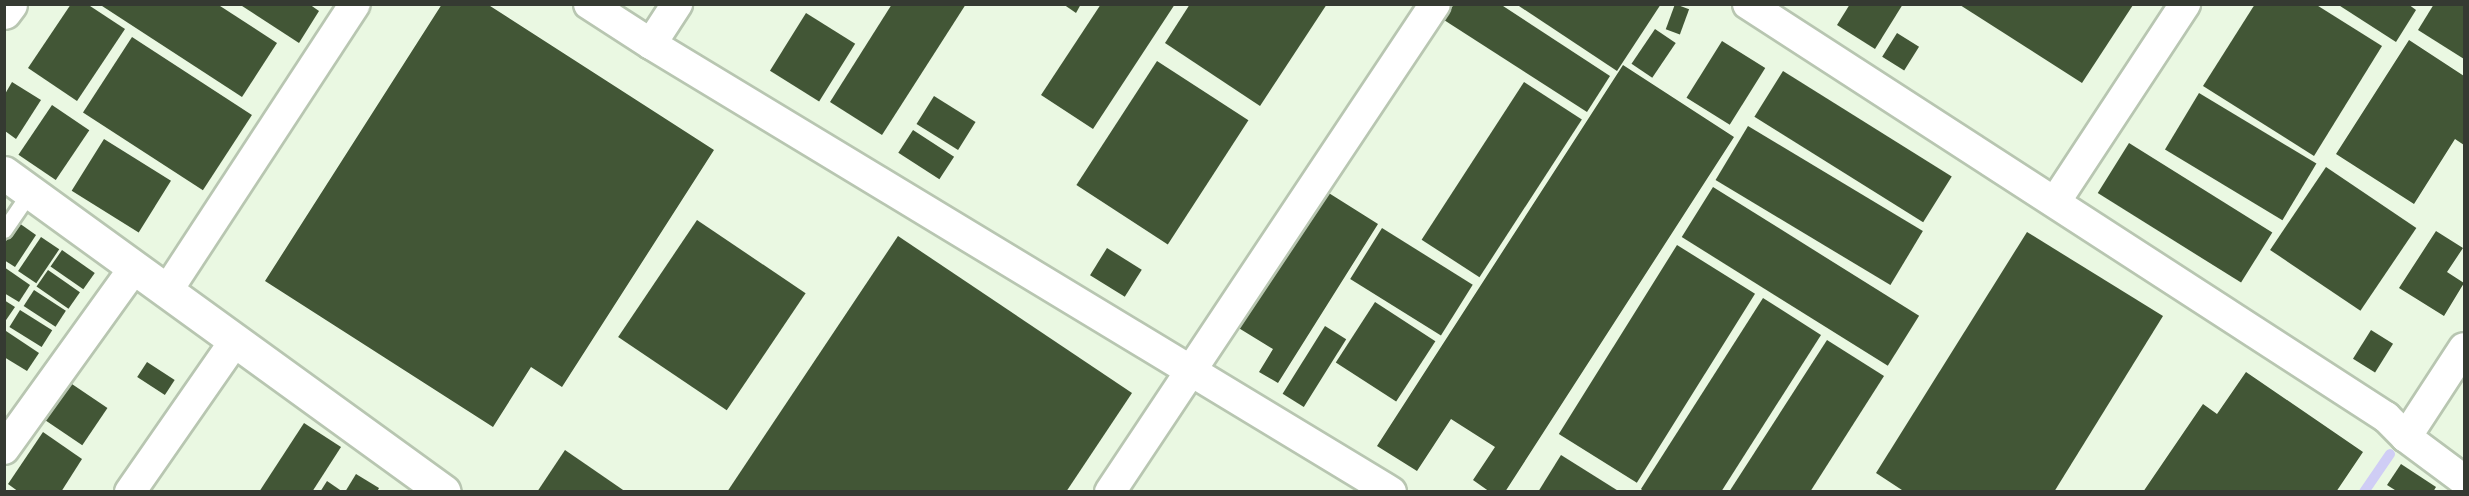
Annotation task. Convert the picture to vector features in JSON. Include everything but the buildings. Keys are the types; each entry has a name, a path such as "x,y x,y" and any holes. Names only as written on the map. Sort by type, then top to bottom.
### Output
{"street":[{"path":"4,12 10,4"},
{"path":"167,291 355,4"},
{"path":"589,4 651,44 1391,492"},
{"path":"651,44 677,4"},
{"path":"1110,492 1435,4"},
{"path":"1748,4 2386,417 2460,483"},
{"path":"2055,202 2185,4"},
{"path":"4,173 444,492"},
{"path":"4,448 134,268"},
{"path":"130,492 235,341"},
{"path":"2406,437 2464,348"}],"lane":[{"path":"4,230 30,192"}],"waterway":[{"path":"2364,492 2390,454"}]}
